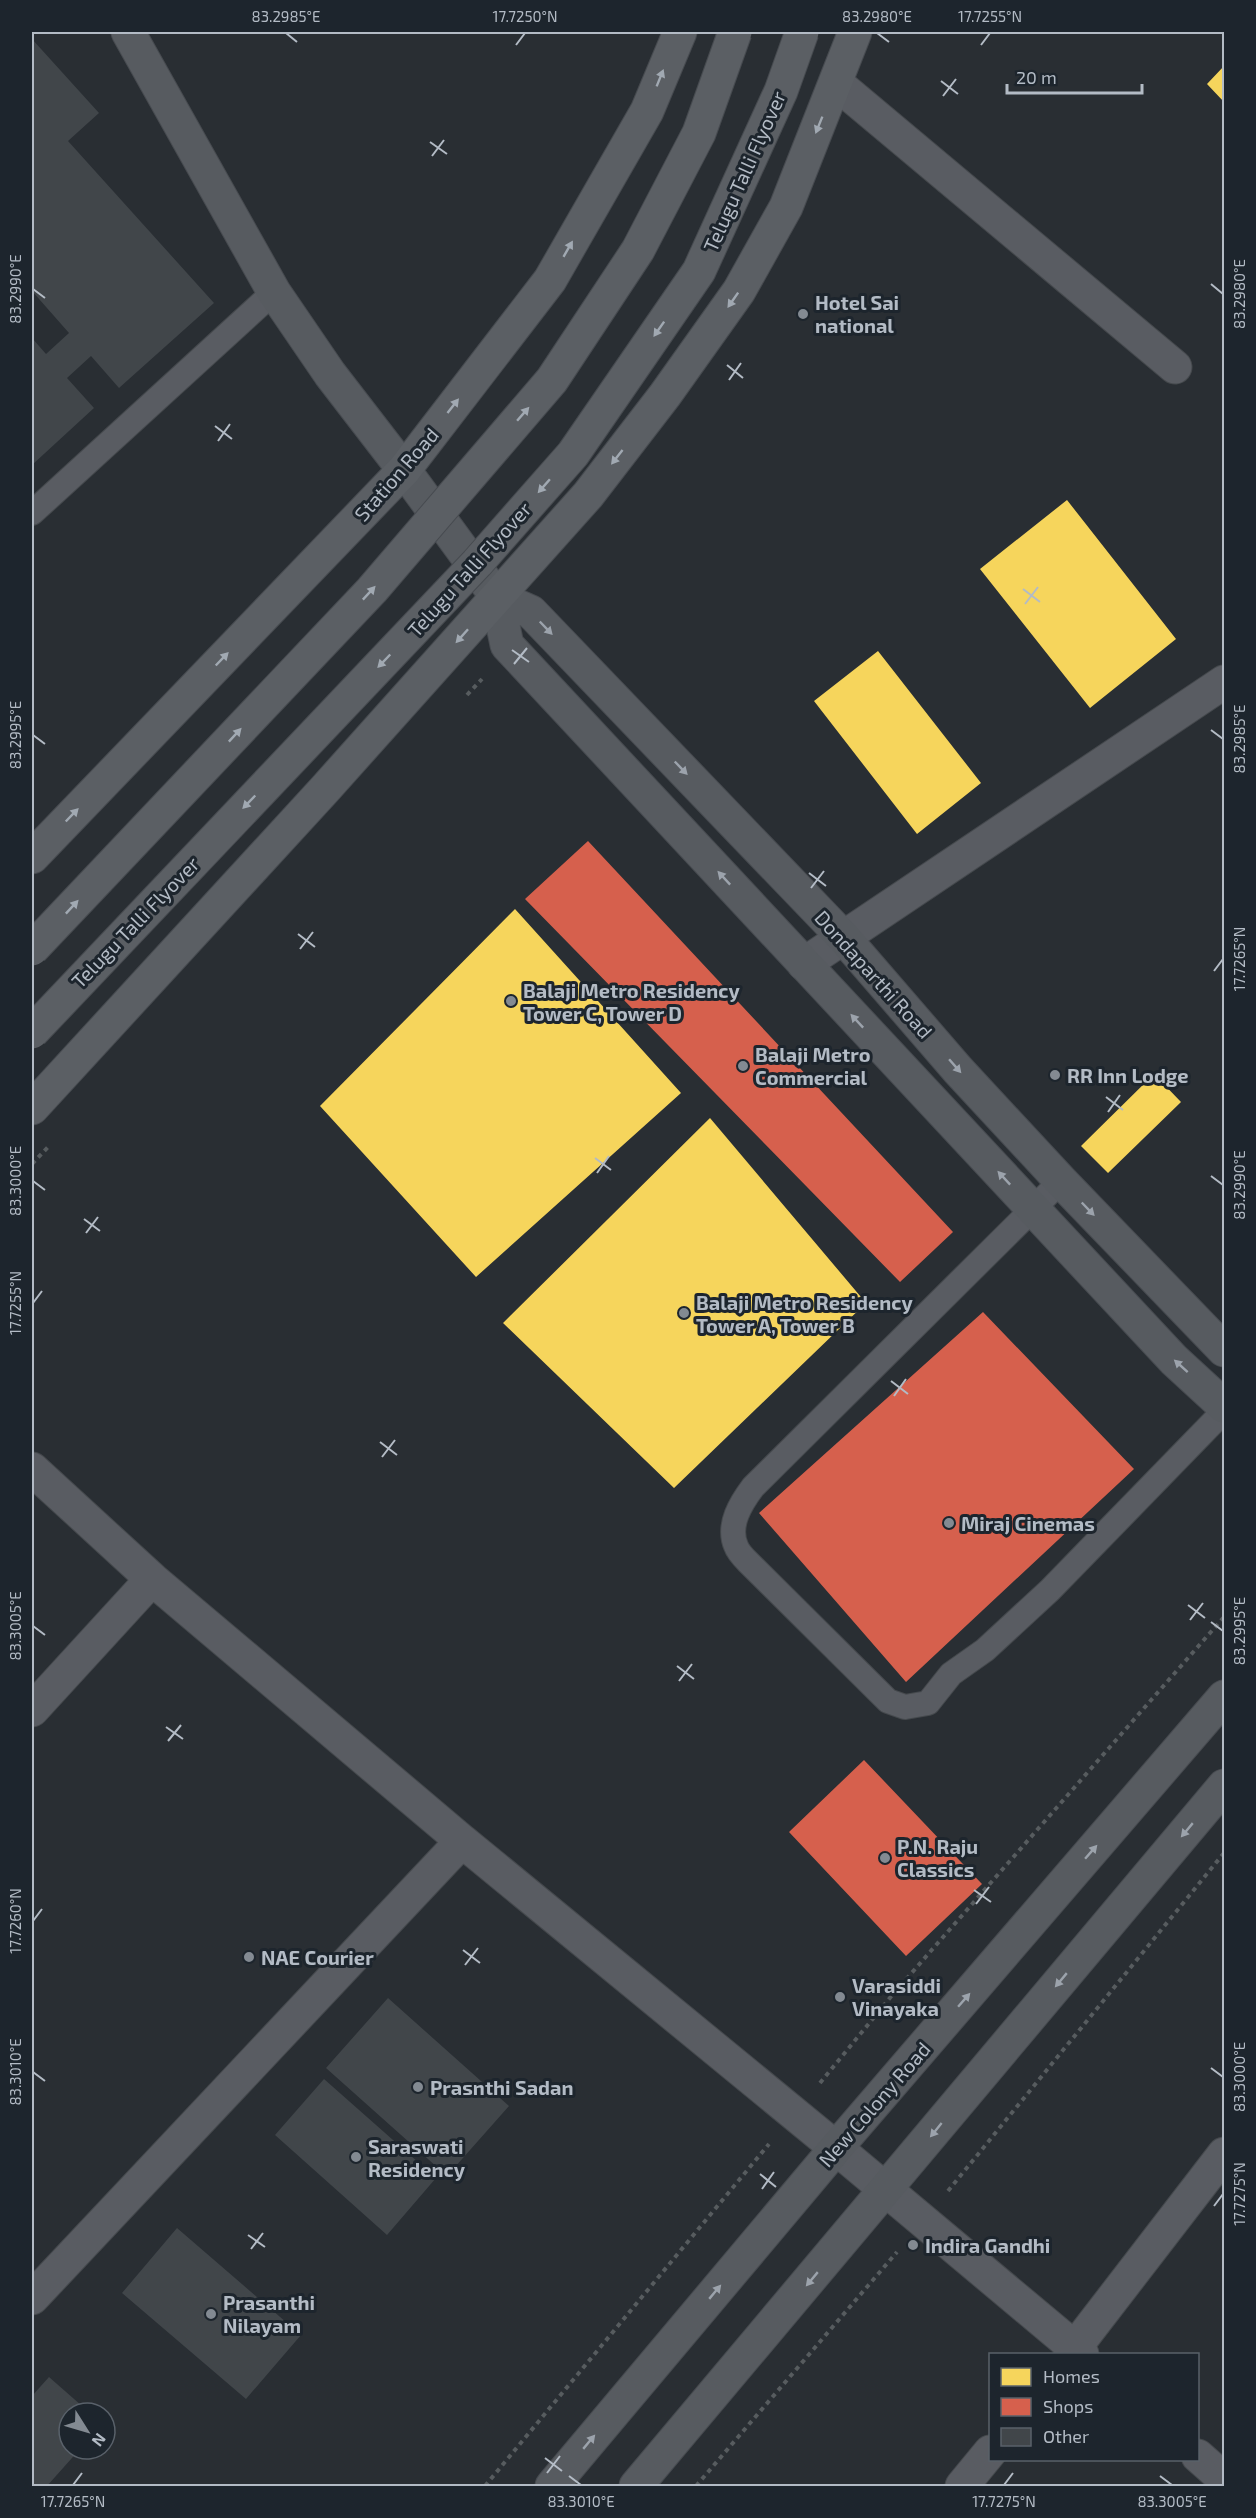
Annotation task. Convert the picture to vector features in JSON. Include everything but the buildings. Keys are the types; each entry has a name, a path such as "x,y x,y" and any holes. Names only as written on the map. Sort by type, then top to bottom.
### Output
{"main road":[{"name":"Dondaparthi Road","path":"128,32 273,292 330,374 497,597 531,612 844,938 958,1070 1060,1181 1224,1350"},
{"name":"Station Road","path":"32,857 404,470 550,280 647,111 680,32"},
{"path":"32,950 372,590 552,380 638,250 699,133 735,32"},
{"name":"Telugu Talli Flyover","path":"32,1032 477,563 573,454 699,271 781,91 802,32"},
{"path":"32,1108 588,495 665,395 739,291 786,207 855,32"},
{"path":"497,597 507,645 1174,1360 1224,1406"},
{"name":"New Colony Road","path":"552,2487 836,2148 1224,1697"},
{"path":"636,2487 1224,1786"}],"street":[{"path":"837,82 1175,367"},
{"path":"804,964 1224,682"},
{"path":"32,1469 152,1579 462,1841 924,2221 1076,2352 1224,2154"},
{"path":"32,1710 152,1579"},
{"path":"32,2298 462,1841"},
{"path":"962,2487 989,2452"},
{"path":"1199,2458 1224,2479"}],"lane":[{"path":"32,513 273,292"},
{"path":"1060,1181 753,1487 740,1505 735,1519 735,1546 748,1562 888,1701 905,1707 928,1703 951,1674 985,1650 1050,1590 1224,1411"}],"path":[{"path":"485,2487 894,1993 1224,1617"},
{"path":"696,2487 924,2221 1224,1853"}],"place":[{"name":"Hotel Sai national","path":"803,314"},
{"name":"Balaji Metro Residency Tower C, Tower D","path":"511,1001"},
{"name":"Balaji Metro Commercial","path":"743,1066"},
{"name":"RR Inn Lodge","path":"1055,1075"},
{"name":"Balaji Metro Residency Tower A, Tower B","path":"684,1313"},
{"name":"Miraj Cinemas","path":"949,1523"},
{"name":"P.N. Raju Classics","path":"885,1858"},
{"name":"NAE Courier","path":"249,1957"},
{"name":"Varasiddi Vinayaka","path":"840,1997"},
{"name":"Prasnthi Sadan","path":"418,2087"},
{"name":"Saraswati Residency","path":"356,2157"},
{"name":"Indira Gandhi","path":"913,2245"},
{"name":"Prasanthi Nilayam","path":"211,2314"}]}
